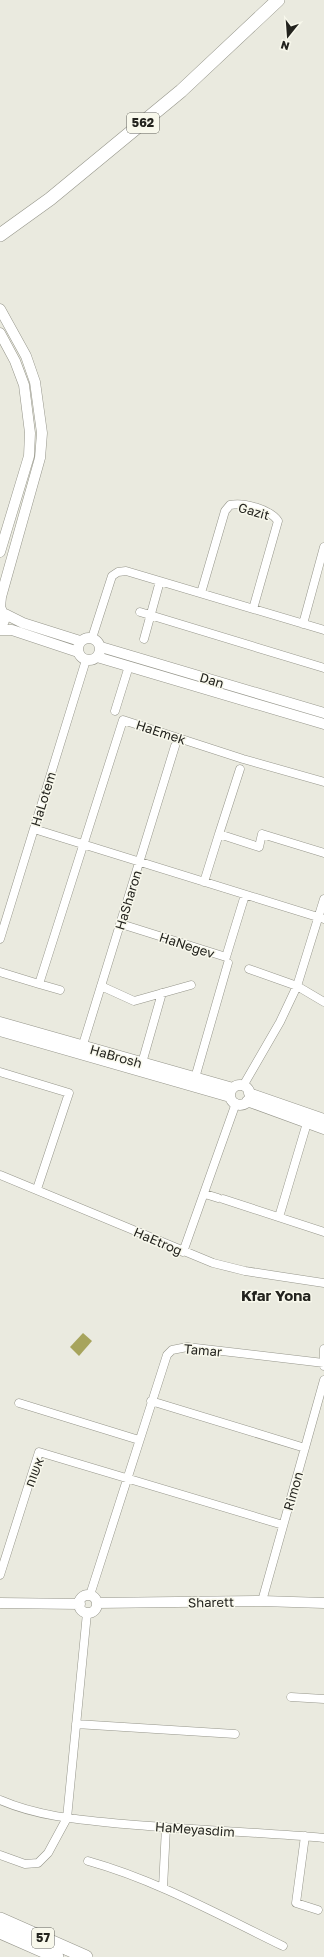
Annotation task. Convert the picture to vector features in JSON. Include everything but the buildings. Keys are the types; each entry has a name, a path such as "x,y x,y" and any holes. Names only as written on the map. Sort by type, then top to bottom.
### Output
{"main road":[{"name":"562","path":"0,235 50,198 181,91 278,0"},
{"name":"57","path":"0,1919 86,1957"},
{"name":"57","path":"0,1932 57,1957"}],"street":[{"path":"0,309 26,356 35,382 42,433 40,458 2,611 5,622 0,630"},
{"path":"0,333 15,361 24,385 30,433 28,456 0,552"},
{"name":"Gazit","path":"201,593 225,511 230,505 236,504 264,511 274,516 278,521 253,609"},
{"path":"303,624 324,547"},
{"path":"92,638 112,576 118,572 126,571 324,630"},
{"path":"144,639 160,581"},
{"path":"0,630 12,630 78,652 82,658 86,660 92,660 99,652 98,641 92,638 87,637 80,641 23,623 2,611"},
{"path":"140,612 324,668"},
{"path":"78,652 80,641"},
{"name":"Dan","path":"99,652 129,666 324,724"},
{"name":"Dan","path":"99,652 324,714"},
{"name":"HaLotem","path":"0,939 86,660"},
{"path":"115,711 129,666"},
{"name":"HaEmek","path":"83,844 123,720 243,759 324,782"},
{"name":"HaSharon","path":"81,1050 175,746"},
{"path":"204,882 240,769"},
{"path":"34,829 321,918"},
{"path":"219,834 259,846 262,834 324,853"},
{"path":"39,984 83,844"},
{"name":"HaNegev","path":"120,924 226,958 245,895"},
{"path":"233,1096 242,1104 297,986 321,918 324,899"},
{"path":"195,1078 228,963"},
{"path":"249,969 297,986 324,1002"},
{"path":"0,972 60,990"},
{"path":"101,986 134,1002 191,985"},
{"path":"142,1063 162,993"},
{"name":"HaBrosh","path":"0,1022 81,1050 233,1096"},
{"name":"HaBrosh","path":"0,1031 142,1063 195,1078 233,1096"},
{"path":"0,1072 68,1093 37,1188"},
{"path":"183,1252 205,1194 233,1096 238,1085 246,1093 307,1123 324,1129"},
{"path":"246,1093 324,1119"},
{"path":"279,1217 307,1123"},
{"name":"HaEtrog","path":"0,1174 37,1188 183,1252 213,1263 245,1271 324,1283"},
{"path":"205,1194 324,1232"},
{"name":"Tamar","path":"90,1595 164,1360 172,1350 179,1348 324,1364"},
{"path":"324,1349 324,1364"},
{"name":"Rimon","path":"262,1601 324,1380"},
{"path":"151,1401 305,1448"},
{"path":"19,1403 139,1440"},
{"name":"אשוח","path":"0,1575 39,1452 127,1478"},
{"path":"127,1478 283,1525"},
{"path":"90,1595 95,1598 97,1603 96,1610 87,1613 81,1610 80,1604 84,1597 90,1595"},
{"name":"Sharett","path":"97,1603 262,1601 324,1602"},
{"path":"0,1604 80,1604"},
{"path":"0,1855 25,1864 38,1862 48,1853 67,1818 87,1613"},
{"path":"291,1697 324,1699"},
{"path":"76,1724 234,1734"},
{"name":"HaMeyasdim","path":"0,1800 32,1811 67,1818 166,1827 324,1838"},
{"path":"163,1888 166,1827"},
{"path":"305,1836 296,1903 318,1910"},
{"path":"88,1861 120,1870 163,1888 283,1946"}],"shaded area":[{"path":"83,1333 92,1341 79,1356 70,1347"}],"district":[{"name":"Kfar Yona","path":"276,1296"}]}
